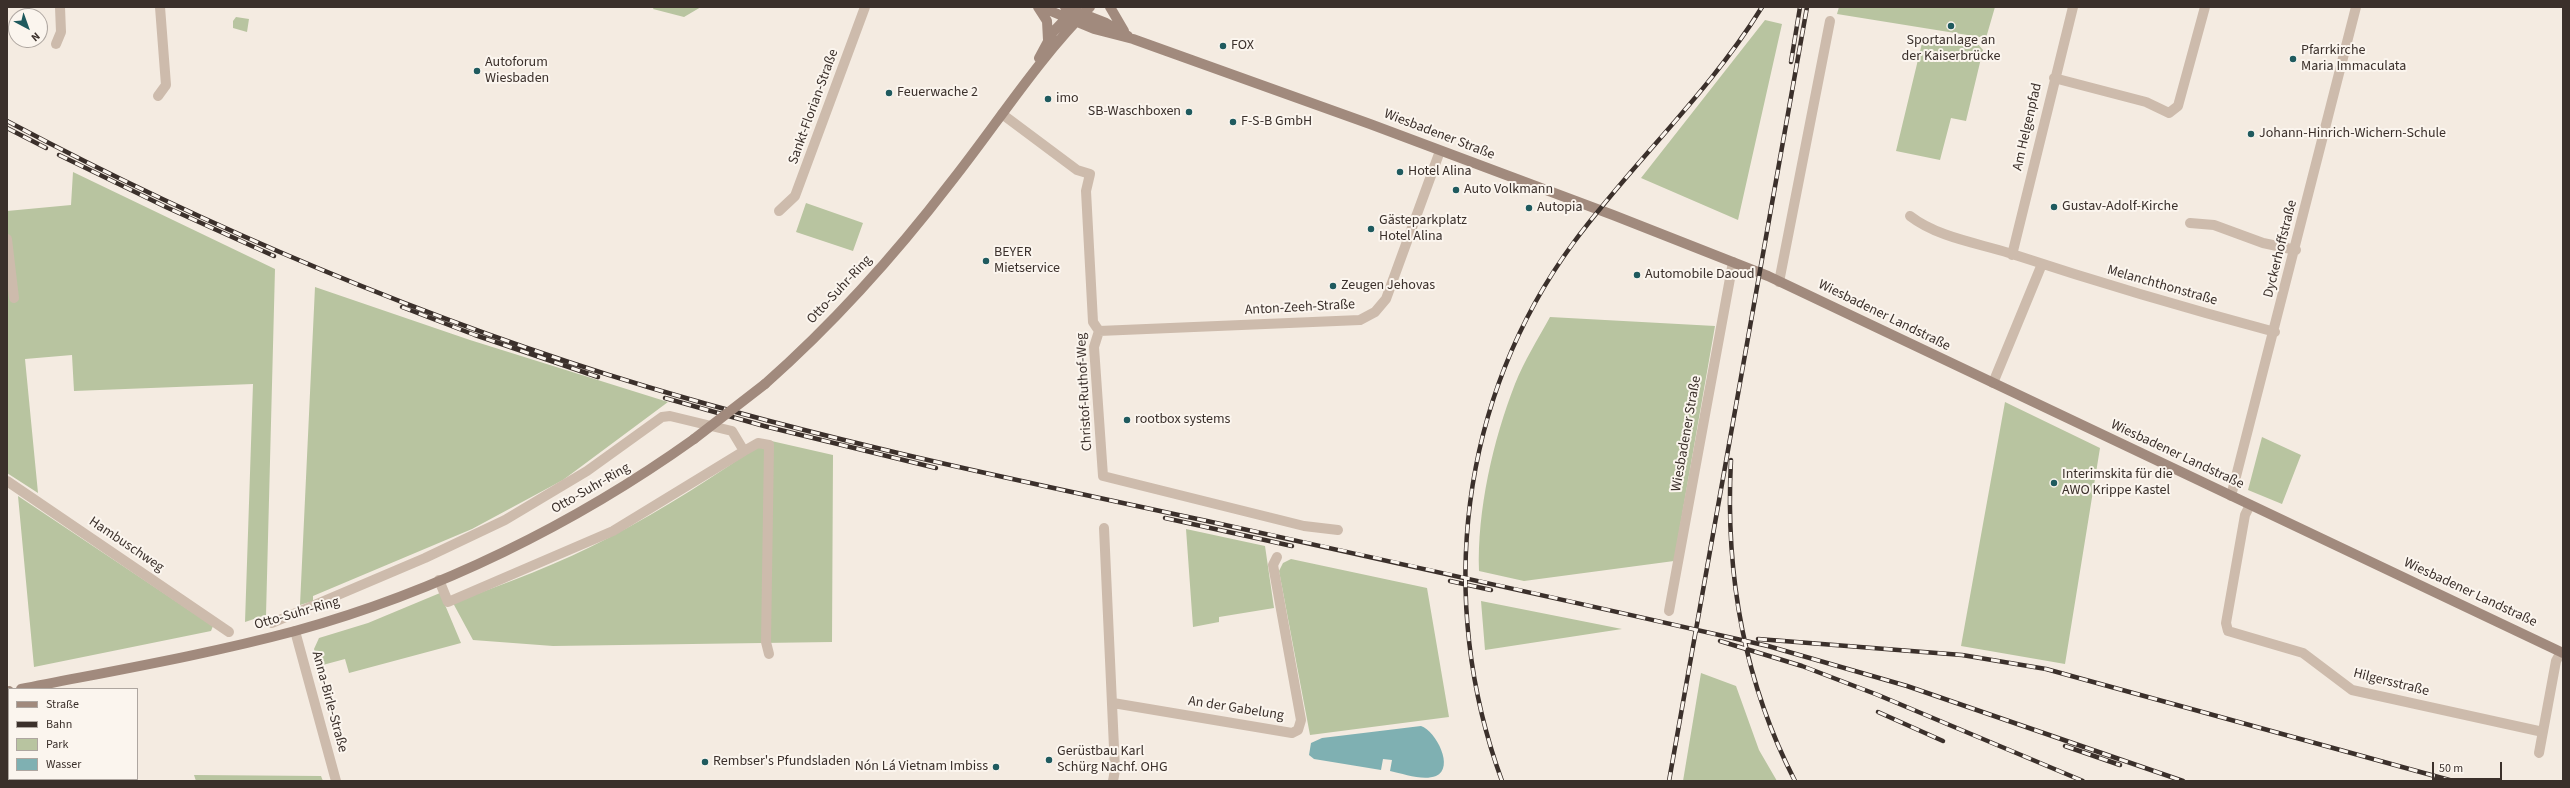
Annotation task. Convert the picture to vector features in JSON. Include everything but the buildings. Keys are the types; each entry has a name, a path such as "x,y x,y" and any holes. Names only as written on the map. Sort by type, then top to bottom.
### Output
{"main road":[{"path":"1038,7 1047,21 1048,40"},
{"name":"Wiesbadener Straße","path":"1041,7 1075,23 1134,39 1440,151 1768,276"},
{"path":"1110,7 1125,33"},
{"name":"Otto-Suhr-Ring","path":"1030,76 1048,40 1065,18 1077,9"},
{"name":"Otto-Suhr-Ring","path":"26,688 295,631 352,613 439,580 563,522 629,484 694,439 765,384 810,343 888,259 952,182 1030,76 1075,23 1077,9"},
{"name":"Wiesbadener Straße","path":"1077,9 1134,39"},
{"name":"Wiesbadener Landstraße","path":"1768,276 2562,652"}],"street":[{"path":"56,44 61,32 60,7"},
{"path":"158,96 166,85 160,7"},
{"name":"Sankt-Florian-Straße","path":"779,211 795,196 865,7"},
{"name":"Am Helgenpfad","path":"2012,254 2054,78 2073,7"},
{"path":"2054,78 2146,102 2169,113 2178,106 2205,7"},
{"name":"Dyckerhoffstraße","path":"2231,496 2296,250 2356,7"},
{"path":"1779,282 1830,21"},
{"name":"Christof-Ruthof-Weg","path":"1002,114 1077,170 1090,174 1086,191 1093,322 1099,331 1094,348 1103,476 1304,526 1338,530"},
{"name":"Anton-Zeeh-Straße","path":"1099,331 1360,320 1372,314 1386,299 1440,151"},
{"name":"Melanchthonstraße","path":"1910,216 1930,228 2160,302 2275,332"},
{"path":"2190,223 2214,225 2262,243 2296,250"},
{"path":"7,239 14,298"},
{"name":"Wiesbadener Straße","path":"1670,611 1733,262"},
{"path":"1993,383 2042,264"},
{"path":"272,623 425,558 505,520 587,471 662,416 670,416 732,431 744,451"},
{"path":"439,580 448,602 613,531 758,443 769,445 766,642 769,654"},
{"name":"Hambuschweg","path":"7,481 229,632"},
{"name":"Hilgersstraße","path":"2250,505 2245,515 2226,623 2228,631 2303,653 2352,690 2543,732"},
{"path":"1104,528 1116,770 1113,781"},
{"name":"An der Gabelung","path":"1113,703 1292,733 1298,730 1301,720 1273,565 1277,557"},
{"name":"Anna-Birle-Straße","path":"295,631 336,781"},
{"path":"2539,753 2556,661 2562,652"}],"green space":[{"path":"654,7 701,7 684,17 653,9"},
{"name":"Sportanlage an der Kaiserbrücke","path":"1839,7 1995,7 1986,38 1837,14"},
{"path":"236,17 249,19 247,32 233,28 233,21"},
{"path":"1765,20 1782,24 1738,220 1641,178"},
{"path":"1929,37 1978,44 1983,50 1966,121 1951,118 1940,160 1896,151 1923,39"},
{"path":"73,172 275,269 266,615 245,622 253,384 74,391 72,355 25,359 38,493 7,473 7,211 71,205"},
{"path":"806,203 863,223 853,251 796,232"},
{"path":"315,287 470,340 668,402 563,480 472,529 313,596 313,601 300,605"},
{"path":"1550,317 1715,326 1674,561 1524,581 1479,571 1481,524 1493,452 1507,406 1519,375"},
{"path":"2005,402 2100,448 2065,664 1961,646"},
{"path":"2262,437 2301,455 2282,504 2248,490"},
{"path":"767,440 833,455 832,642 553,646 473,640 453,603 513,580 591,547 690,491"},
{"path":"18,496 213,626 211,631 34,667"},
{"path":"1186,529 1265,546 1274,608 1219,617 1219,622 1193,627"},
{"path":"1291,559 1427,588 1449,717 1310,735 1279,571 1283,563"},
{"path":"440,593 461,643 349,673 345,659 319,666 314,649 319,638 368,623"},
{"path":"1481,601 1622,629 1485,650"},
{"path":"1701,673 1736,686 1759,750 1777,781 1683,781"},
{"path":"194,775 321,776 323,781 196,781"}],"water":[{"path":"1421,726 1427,729 1432,735 1444,758 1444,766 1441,772 1436,776 1425,778 1390,771 1392,760 1383,759 1381,770 1314,759 1309,755 1311,743 1322,738"}],"railway":[{"path":"1502,781 1481,713 1469,643 1465,572 1470,502 1483,434 1505,367 1535,303 1574,242 1621,183 1719,69 1762,7"},
{"path":"1791,62 1800,7"},
{"path":"1669,781 1807,7"},
{"path":"7,121 161,198 240,235 321,269 484,333 648,387 787,426 926,460 1768,646 1907,686 2183,781"},
{"path":"7,128 46,148"},
{"path":"59,155 168,208 274,256"},
{"path":"402,307 475,335 598,377"},
{"path":"665,398 764,426 936,468"},
{"path":"1731,460 1731,544 1741,625 1750,665 1762,704 1777,743 1795,781"},
{"path":"1165,518 1292,546"},
{"path":"1450,581 1491,590"},
{"path":"1758,639 1962,655 2046,669 2453,781"},
{"path":"1720,641 1802,666 1878,695 2083,781"},
{"path":"1878,712 1943,741"},
{"path":"2065,746 2120,765"}],"place":[{"name":"Sportanlage an der Kaiserbrücke","path":"1951,26"},
{"name":"FOX","path":"1223,46"},
{"name":"Pfarrkirche Maria Immaculata","path":"2293,59"},
{"name":"Autoforum Wiesbaden","path":"477,71"},
{"name":"Feuerwache 2","path":"889,93"},
{"name":"imo","path":"1048,99"},
{"name":"SB-Waschboxen","path":"1189,112"},
{"name":"F-S-B GmbH","path":"1233,122"},
{"name":"Johann-Hinrich-Wichern-Schule","path":"2251,134"},
{"name":"Hotel Alina","path":"1400,172"},
{"name":"Auto Volkmann","path":"1456,190"},
{"name":"Gustav-Adolf-Kirche","path":"2054,207"},
{"name":"Autopia","path":"1529,208"},
{"name":"Gästeparkplatz Hotel Alina","path":"1371,229"},
{"name":"BEYER Mietservice","path":"986,261"},
{"name":"Automobile Daoud","path":"1637,275"},
{"name":"Zeugen Jehovas","path":"1333,286"},
{"name":"rootbox systems","path":"1127,420"},
{"name":"Interimskita für die AWO Krippe Kastel","path":"2054,483"},
{"name":"Gerüstbau Karl Schürg Nachf. OHG","path":"1049,760"},
{"name":"Rembser's Pfundsladen","path":"705,762"},
{"name":"Nón Lá Vietnam Imbiss","path":"996,767"}]}
